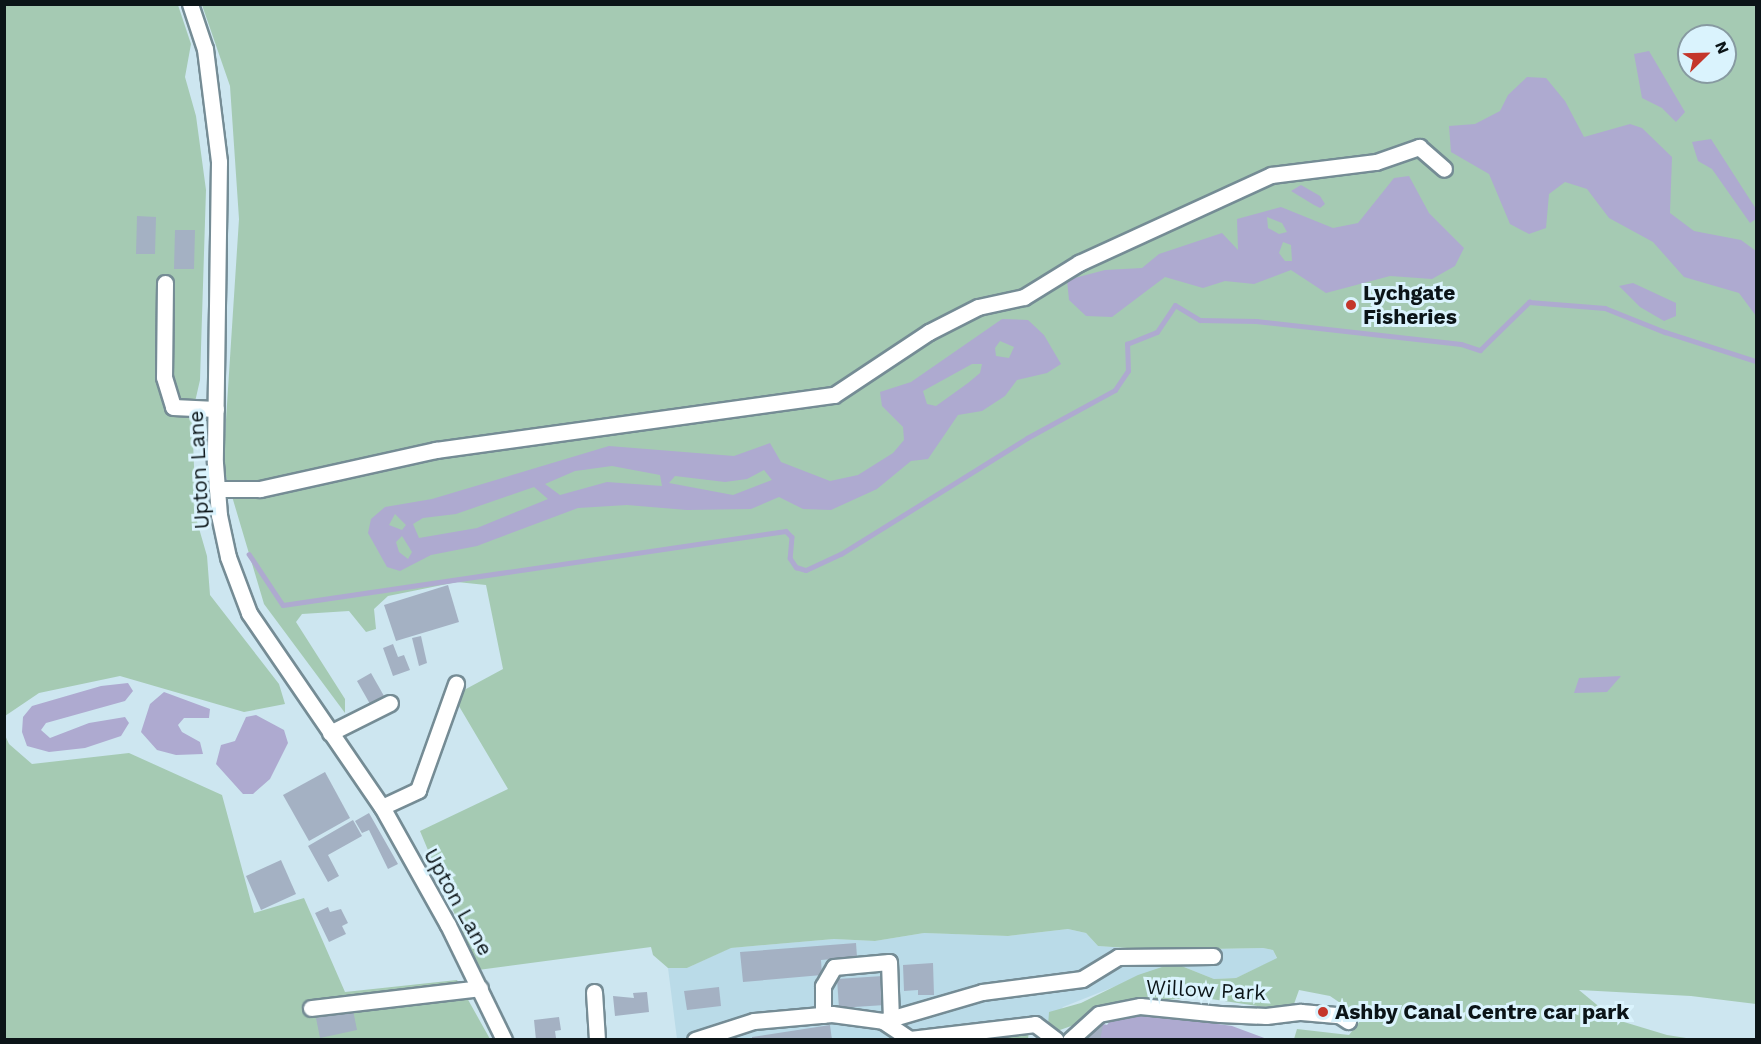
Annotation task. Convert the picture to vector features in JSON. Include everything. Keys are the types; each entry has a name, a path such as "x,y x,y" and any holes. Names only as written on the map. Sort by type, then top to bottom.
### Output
{"street":[{"name":"Upton Lane","path":"190,4 205,49 219,162 217,489 228,557 249,614 382,807 478,982 504,1040"},
{"path":"217,489 260,489 436,450 834,395 929,332 978,307 1024,297 1079,263 1271,176 1376,162 1419,147 1444,169"},
{"path":"165,283 164,377 173,407 216,409"},
{"path":"382,807 418,790 456,684"},
{"path":"330,733 390,703"},
{"path":"695,1040 754,1021 823,1015 887,1020 982,992 1082,979 1118,957 1214,956"},
{"path":"823,1015 823,986 830,970 845,963 889,962 887,1020"},
{"path":"311,1008 478,982"},
{"path":"594,992 597,1040"},
{"name":"Willow Park","path":"1072,1039 1099,1014 1140,1006 1231,1014 1300,1012 1339,1015 1348,1021"},
{"path":"887,1020 910,1039 1035,1024 1056,1040"}],"shaded area":[{"path":"1649,51 1685,112 1676,122 1662,108 1642,98 1634,54"},
{"path":"1527,77 1546,78 1565,101 1584,137 1630,124 1642,128 1672,157 1670,213 1694,231 1741,240 1756,251 1756,316 1739,293 1684,277 1653,242 1609,218 1587,189 1565,182 1549,194 1546,228 1529,234 1510,224 1489,174 1451,152 1449,126 1475,124 1500,111 1508,95"},
{"path":"1711,139 1756,209 1756,219 1750,223 1712,169 1698,161 1692,142"},
{"path":"1409,176 1429,213 1464,248 1455,266 1432,279 1390,276 1326,293 1291,270 1254,284 1225,281 1203,288 1165,277 1112,317 1086,316 1069,300 1067,280 1105,270 1142,268 1159,254 1222,233 1238,250 1237,219 1281,207 1333,228 1358,223 1394,178","holes":["1267,217 1282,223 1287,232 1279,234 1268,228","1283,242 1291,245 1292,261 1285,261 1279,253"]},
{"path":"1301,185 1320,196 1325,204 1320,208 1291,191"},
{"path":"1633,283 1676,303 1676,316 1664,321 1640,307 1619,286"},
{"path":"1002,319 1028,320 1044,335 1061,364 1047,373 1017,380 1005,396 982,411 958,415 928,459 911,461 877,489 831,510 803,509 779,497 751,509 687,510 627,505 578,508 477,546 431,555 400,571 387,567 368,533 371,519 385,507 432,499 609,446 734,456 770,443 781,462 830,481 858,475 893,453 904,440 903,427 882,406 880,392 911,382","holes":["1000,341 1014,347 1009,358 996,356 995,348","972,364 982,364 980,373 968,383 936,406 927,404 923,391","612,466 660,475 662,486 607,482 560,495 545,484 575,471","764,470 772,480 733,495 669,483 675,476 725,482 747,479","534,487 548,499 477,528 419,538 413,524 423,518 456,514","395,514 406,525 402,530 389,525","402,536 412,552 408,559 399,552 396,542"]},
{"path":"1621,676 1607,692 1574,693 1579,678"},
{"path":"128,683 133,691 125,701 46,723 41,730 50,738 89,723 125,717 129,723 121,736 85,748 49,752 27,746 22,732 23,717 32,706 101,686"},
{"path":"164,692 210,709 209,718 184,718 178,725 182,732 200,742 203,754 176,755 157,750 141,732 150,704"},
{"path":"256,715 284,730 288,743 270,779 253,794 243,794 216,764 221,745 235,741 246,717"},
{"path":"1068,929 1086,933 1098,946 1156,950 1263,948 1273,950 1277,959 1236,978 1214,979 1174,963 1063,1007 1048,1026 923,1040 677,1039 668,968 687,968 730,948 834,939 875,941 924,933 1008,936"},
{"path":"1149,1014 1232,1026 1267,1039 1096,1040 1100,1023 1107,1025 1114,1016"}],"green space":[{"path":"5,5 178,5 191,44 185,77 196,116 206,190 200,380 192,415 196,518 207,556 210,595 279,684 285,704 244,712 120,676 39,693 5,716"},
{"path":"202,5 1756,5 1756,1004 1691,996 1579,990 1614,1019 1667,1035 1699,1040 1294,1039 1297,1029 1349,1035 1360,1021 1358,1015 1330,996 1299,990 1294,1004 1264,1007 1198,997 1104,1006 1077,1024 1057,1031 1048,1026 1049,1012 1081,1003 1138,975 1174,963 1214,979 1236,978 1277,958 1273,950 1263,948 1156,950 1098,946 1086,933 1068,929 1008,936 924,933 875,941 834,939 731,948 687,968 668,968 653,955 651,947 478,970 420,831 508,789 453,696 503,669 486,585 457,582 388,596 374,609 376,629 366,632 349,611 302,614 296,622 345,699 345,713 264,604 223,466 239,219 230,86"},
{"path":"4,733 9,744 32,764 129,753 222,795 254,913 304,898 345,992 457,980 490,1039 5,1039"},
{"path":"1029,1029 1028,1040 923,1040"}],"building":[{"path":"137,216 156,217 155,254 136,254"},
{"path":"175,230 195,230 194,269 174,269"},
{"path":"448,585 459,622 396,641 384,605"},
{"path":"421,636 427,663 419,666 412,638"},
{"path":"393,644 398,657 404,655 410,670 393,676 383,648"},
{"path":"371,673 384,696 370,704 357,681"},
{"path":"325,772 350,818 309,841 283,795"},
{"path":"369,813 398,864 388,869 369,830 362,833 355,821"},
{"path":"353,820 362,836 328,855 339,876 328,882 308,846"},
{"path":"281,860 296,894 261,910 246,876"},
{"path":"328,907 330,912 341,909 348,923 342,926 346,934 329,942 315,913"},
{"path":"856,943 857,957 821,960 822,975 743,982 740,952"},
{"path":"933,963 934,995 918,995 918,990 904,991 903,965"},
{"path":"883,976 885,1005 839,1008 837,979"},
{"path":"719,987 721,1006 687,1010 684,991"},
{"path":"647,992 649,1012 615,1016 613,996 634,998 633,993"},
{"path":"353,1010 357,1030 320,1038 316,1018"},
{"path":"559,1017 561,1030 555,1031 556,1038 536,1040 534,1020"},
{"path":"1092,1024 1103,1026 1100,1040 1088,1040"},
{"path":"830,1025 832,1040 752,1040 752,1037"}],"waterway":[{"path":"249,554 283,605 786,531 792,537 790,558 796,567 806,570 841,554 1027,438 1115,390 1128,371 1127,344 1157,332 1175,305 1200,320 1256,321 1461,344 1480,350 1529,302 1605,308 1665,332 1756,361"}],"place":[{"name":"Lychgate Fisheries","path":"1351,305"},
{"name":"Ashby Canal Centre car park","path":"1323,1012"}]}
